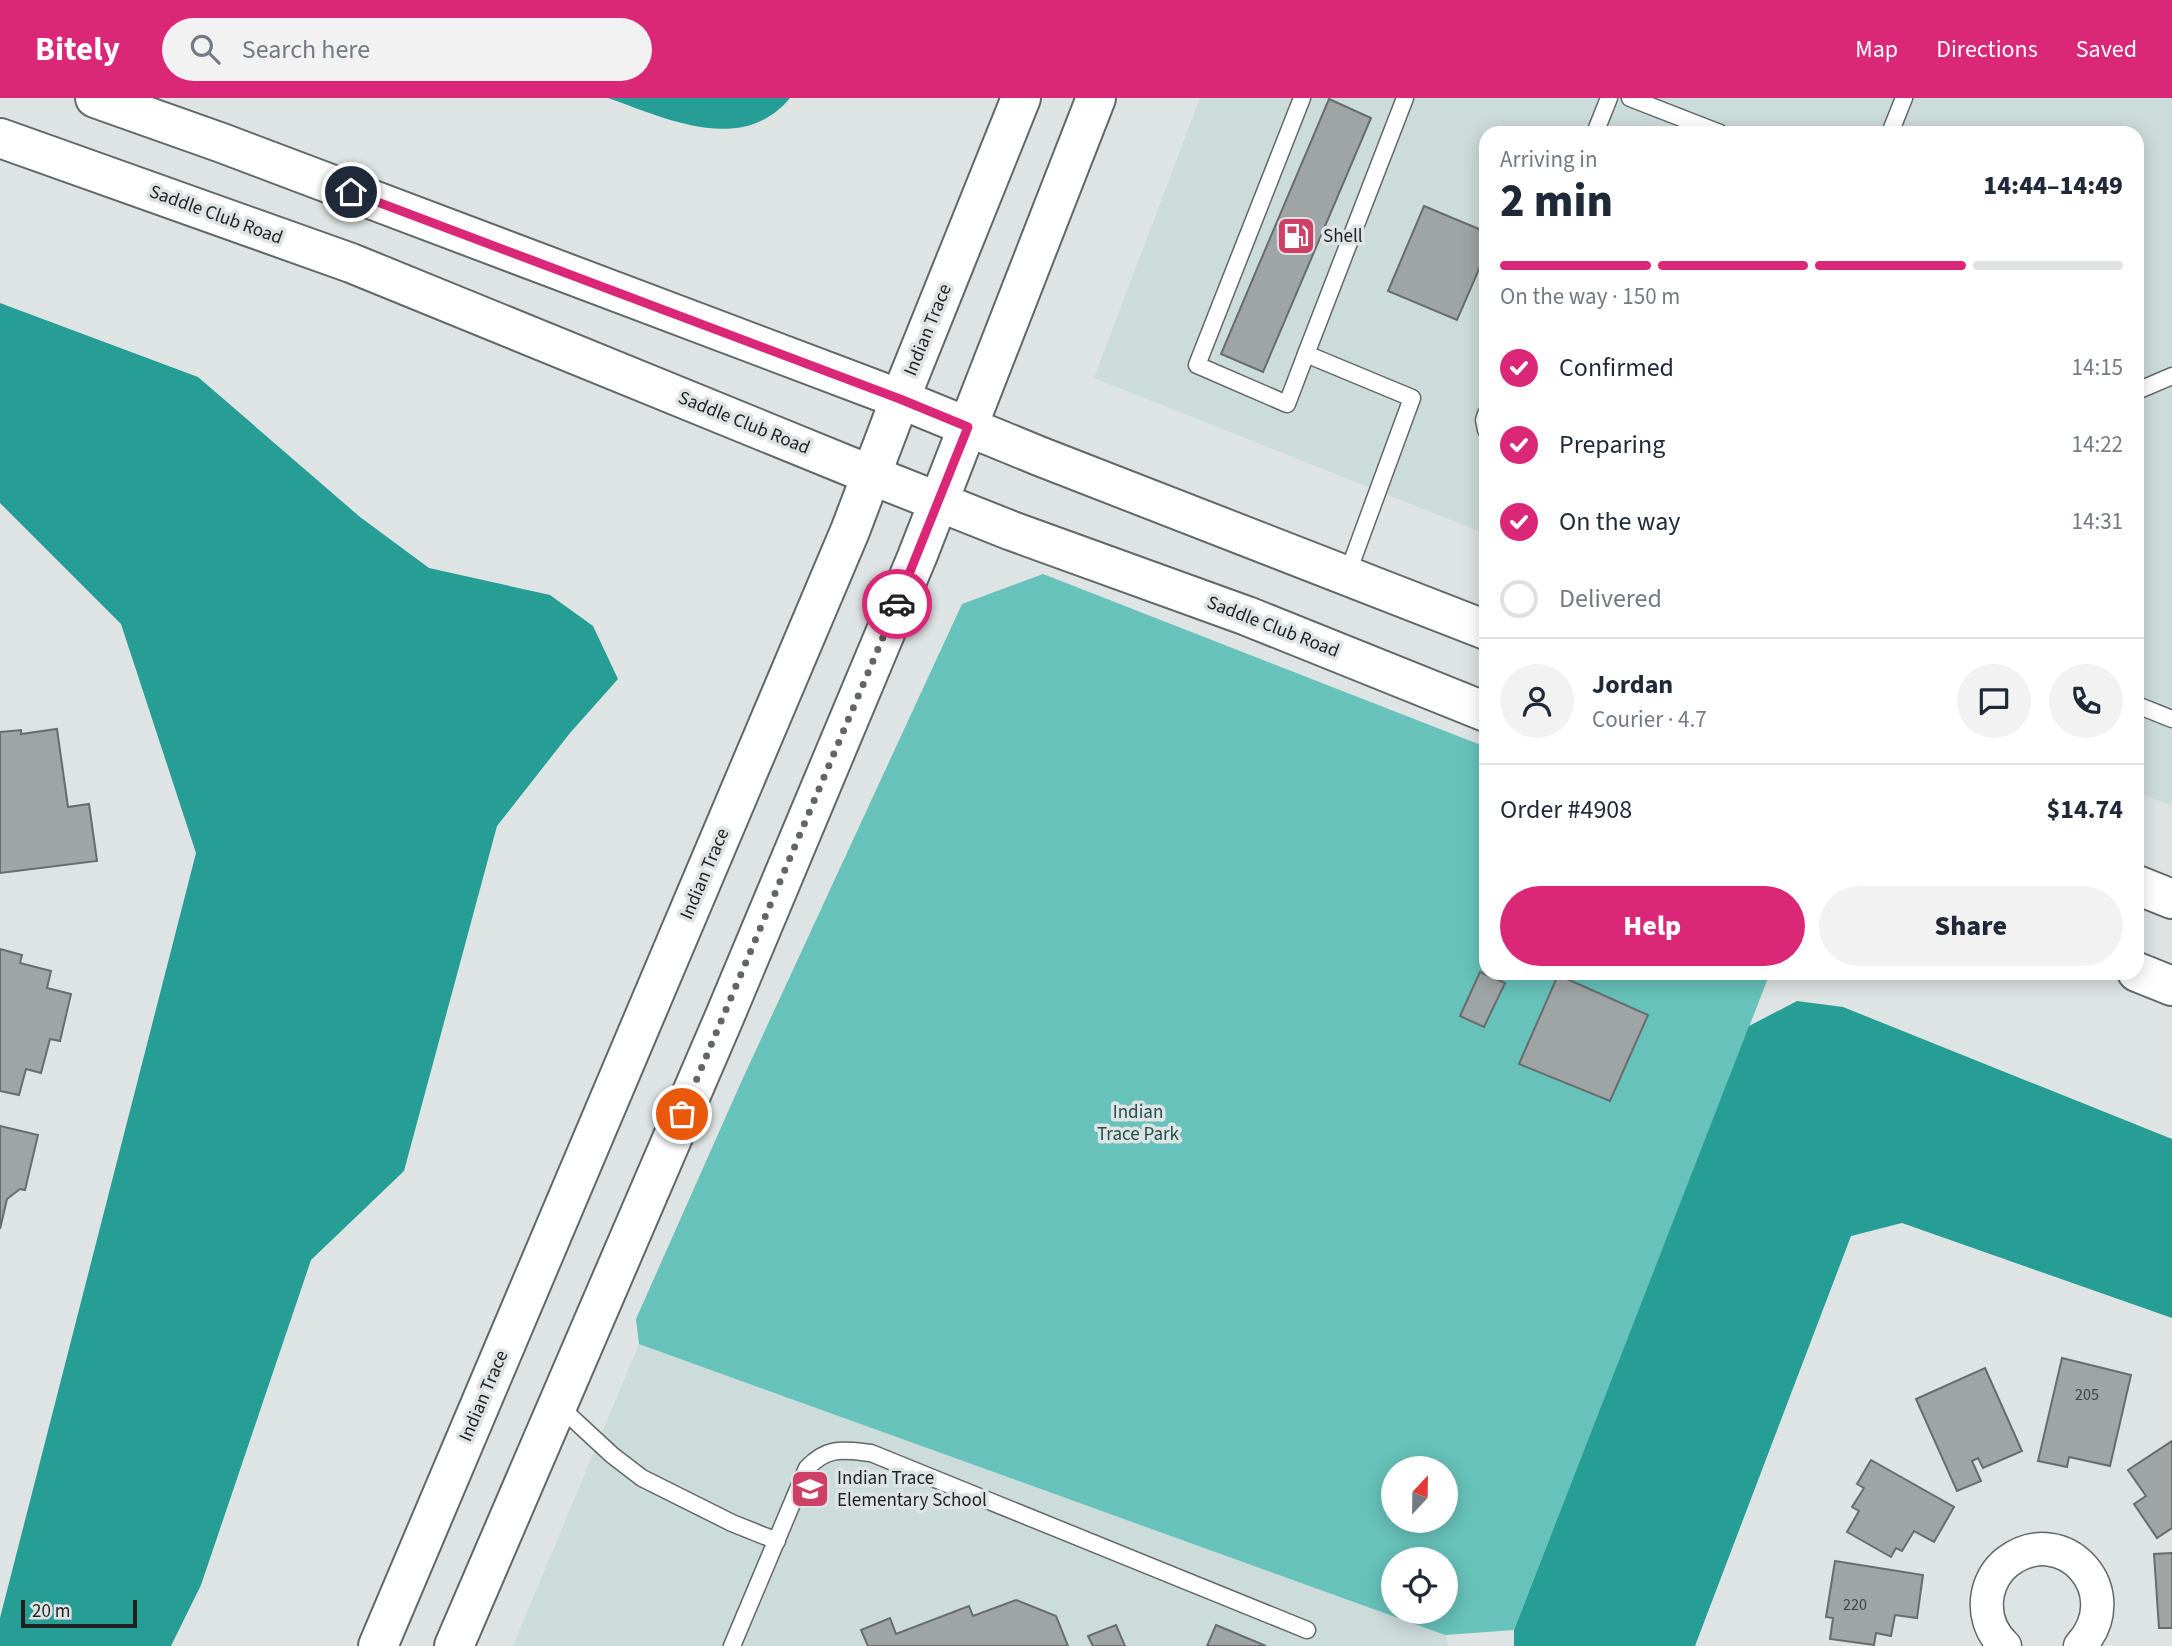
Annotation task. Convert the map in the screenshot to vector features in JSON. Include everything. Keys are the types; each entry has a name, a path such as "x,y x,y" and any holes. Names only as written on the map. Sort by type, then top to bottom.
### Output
{"main road":[{"path":"94,98 222,143 900,399 1479,627"},
{"name":"Indian Trace","path":"378,1646 845,544 1021,98"},
{"path":"454,1646 724,1018 917,557 1096,98"},
{"name":"Saddle Club Road","path":"0,138 351,263 938,502 1247,615 1479,709"},
{"path":"2144,888 2172,899"},
{"path":"2144,975 2172,986"}],"street":[{"path":"2005,1646 1997,1639 1988,1621 1986,1602 1990,1583 2001,1567 2016,1555 2035,1549 2052,1550 2069,1556 2083,1567 2093,1581 2098,1598 2097,1615 2091,1632 2080,1646"}],"lane":[{"path":"1302,98 1198,365 1287,404 1405,98"},
{"path":"1598,126 1609,98"},
{"path":"1630,98 1702,126"},
{"path":"1893,126 1904,98"},
{"path":"1306,354 1412,398 1347,575"},
{"path":"2144,388 2172,376"},
{"path":"2144,708 2172,719"},
{"path":"557,1404 611,1455 642,1478 777,1541"},
{"path":"732,1646 807,1468 817,1457 837,1449 871,1453 1307,1630"}],"shaded area":[{"path":"608,98 790,98 771,115 749,125 726,129 678,122"},
{"path":"1200,98 2172,98 2172,806 2144,795 2144,126 1479,126 1479,531 1094,378"},
{"path":"0,303 198,377 360,517 429,568 550,595 593,626 618,679 570,733 497,826 404,1171 311,1260 201,1585 171,1646 0,1646 0,1618 196,853 121,624 0,503"},
{"path":"1797,1001 1843,1007 2172,1139 2172,1318 1902,1223 1851,1236 1695,1646 1514,1646 1514,1630 1749,1026"},
{"name":"Indian Trace Elementary School","path":"639,1344 1381,1612 1381,1624 1415,1624 1445,1635 1449,1646 513,1646"}],"green space":[{"name":"Indian Trace Park","path":"1043,574 1479,744 1479,980 1767,980 1514,1630 1445,1635 1415,1624 1458,1624 1458,1547 1381,1547 1381,1612 639,1344 636,1319 743,1078 962,604"}],"building":[{"name":"Shell","path":"1329,99 1371,118 1263,372 1221,354"},
{"path":"1424,206 1479,229 1479,269 1457,320 1388,291"},
{"path":"57,729 68,807 89,804 97,861 0,873 0,732 21,730 21,734"},
{"path":"0,949 22,955 20,963 51,971 47,988 71,994 60,1041 50,1039 41,1073 26,1069 19,1095 0,1091"},
{"path":"1479,974 1479,980 1498,980 1505,983 1484,1027 1460,1016"},
{"path":"1556,980 1569,980 1648,1015 1610,1101 1519,1064"},
{"path":"0,1126 38,1135 25,1190 20,1189 7,1199 0,1229"},
{"path":"2062,1358 2131,1375 2110,1466 2069,1457 2067,1467 2038,1461"},
{"path":"1985,1368 2022,1451 1983,1468 1978,1458 1972,1461 1981,1481 1957,1491 1916,1399"},
{"path":"2172,1441 2172,1528 2157,1538 2134,1504 2146,1496 2128,1470"},
{"path":"1871,1460 1954,1507 1934,1542 1914,1531 1902,1551 1896,1548 1891,1557 1847,1532 1859,1511 1852,1507 1864,1488 1857,1484"},
{"path":"2172,1553 2172,1628 2159,1628 2154,1554"},
{"path":"1835,1561 1923,1575 1917,1618 1895,1615 1891,1636 1876,1633 1874,1645 1830,1639 1833,1618 1826,1617"},
{"path":"1016,1600 1056,1616 1068,1646 868,1646 861,1630 890,1618 896,1634 969,1606 973,1616"},
{"path":"1116,1625 1125,1646 1093,1646 1088,1636"},
{"path":"1216,1625 1266,1646 1207,1646"}],"way so far":[{"path":"682,1114 897,604"}],"place":[{"name":"Shell","path":"1296,236"},
{"name":"Indian Trace Elementary School","path":"810,1489"}],"route":[{"path":"351,192 968,427 897,604"}]}
